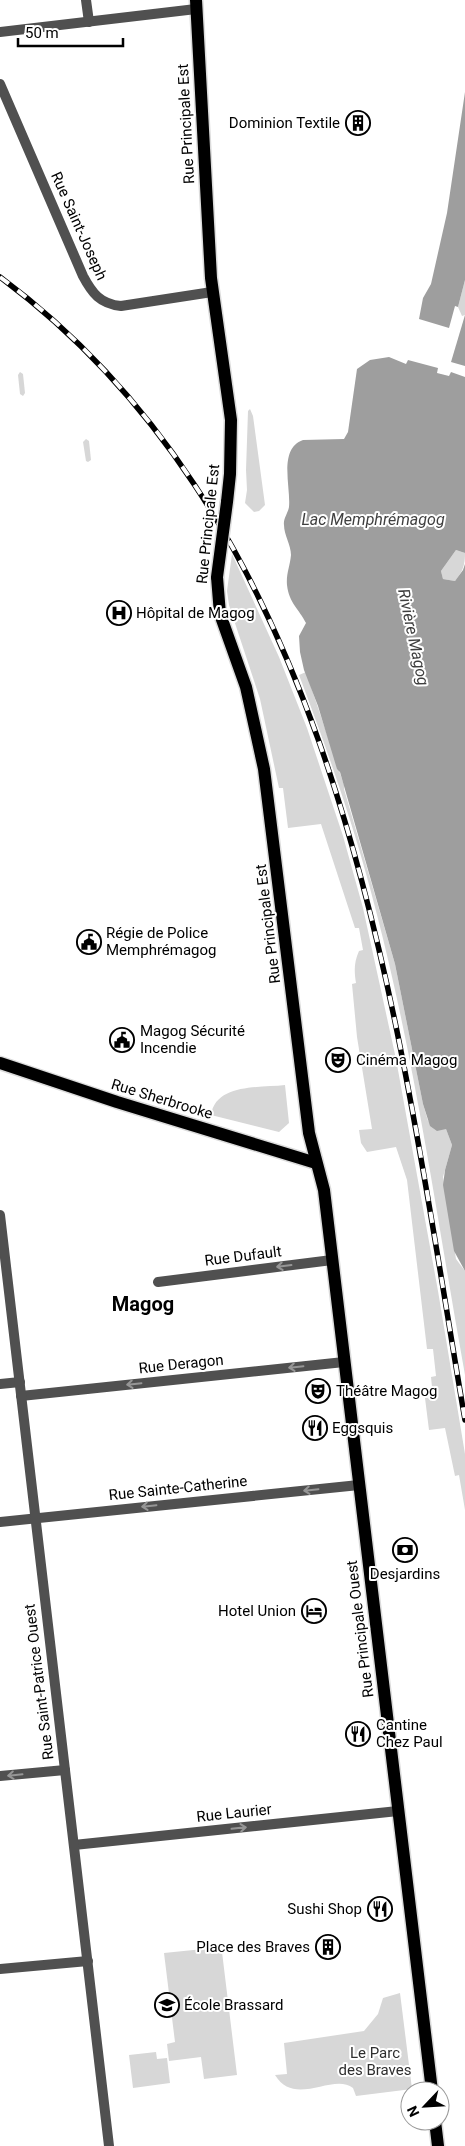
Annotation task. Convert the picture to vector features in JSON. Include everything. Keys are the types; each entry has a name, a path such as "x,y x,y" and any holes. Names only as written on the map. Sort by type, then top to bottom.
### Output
{"main road":[{"name":"Rue Principale Est","path":"196,5 212,292 231,420 231,466 217,576 220,614 246,687 264,769 309,1134 316,1163"},
{"name":"Rue Sherbrooke","path":"0,1063 117,1102 316,1163"},
{"name":"Rue Principale Ouest","path":"316,1163 324,1190 431,2081"},
{"path":"436,2131 438,2146"}],"street":[{"path":"86,0 89,22"},
{"path":"0,32 89,22 196,5"},
{"name":"Rue Saint-Joseph","path":"0,84 70,246 91,290 98,299 109,305 121,306 212,292"},
{"name":"Rue Saint-Patrice Ouest","path":"0,1215 109,2146"},
{"name":"Rue Dufault","path":"158,1282 332,1260"},
{"name":"Rue Deragon","path":"21,1396 344,1362"},
{"path":"0,1384 20,1382"},
{"name":"Rue Sainte-Catherine","path":"0,1522 359,1484"},
{"path":"0,1776 65,1770"},
{"name":"Rue Laurier","path":"74,1845 398,1811"},
{"path":"0,1969 88,1961"}],"green space":[{"path":"465,280 465,315 462,316 458,307"},
{"path":"20,372 23,374 25,393 23,396 20,394 18,375"},
{"path":"250,409 253,416 265,505 259,511 254,512 245,503 247,490 248,411"},
{"path":"86,439 89,441 91,460 88,462 86,461 83,442"},
{"path":"456,550 465,553 462,571 455,581 443,579 441,571"},
{"path":"232,554 279,657 307,728 343,836 363,908 396,1059 438,1291 465,1454 465,1510 459,1475 455,1476 445,1428 429,1430 425,1398 433,1397 431,1377 436,1376 433,1349 427,1349 407,1180 396,1147 367,1152 361,1143 359,1130 372,1129 357,1037 352,984 356,983 355,967 357,955 359,951 363,950 359,928 355,928 321,824 288,828 283,788 279,788 260,699 229,605 227,591"},
{"path":"306,672 344,785 395,964 428,1121 446,1129 452,1145 443,1177 456,1259 465,1271 465,1375 403,1026 368,881 331,762 299,675"},
{"path":"285,1085 289,1123 279,1132 211,1115 221,1097 230,1092 252,1087"},
{"path":"213,1948 214,1953 222,1952 237,2075 204,2079 201,2057 169,2061 167,2044 175,2042 164,1953"},
{"name":"Le Parc des Braves","path":"400,1993 411,2081 400,2081 400,2090 356,2096 353,2088 345,2084 293,2089 283,2084 275,2075 287,2074 284,2043 364,2031 378,2014 383,1998"},
{"path":"156,2052 157,2059 167,2058 170,2083 133,2088 129,2055"}],"water":[{"path":"465,92 465,280 458,307 455,306 449,328 419,319 423,298 431,284 447,213"},
{"path":"465,315 465,366 451,362"},
{"name":"Lac Memphrémagog","path":"389,357 406,364 408,360 438,368 437,373 449,376 451,372 465,377 465,553 456,550 441,571 443,579 455,581 465,564 465,1271 454,1251 443,1185 452,1145 446,1129 437,1131 430,1126 423,1104 395,964 340,772 337,769 318,706 304,670 299,636 306,623 292,601 287,585 291,555 284,523 289,507 287,469 291,451 295,445 303,440 344,439 348,432 357,369 370,360"}],"railway":[{"path":"0,277 117,384 210,509 282,648 338,797 380,953 413,1111 465,1420"}],"place":[{"name":"Dominion Textile","path":"358,123"},
{"name":"Hôpital de Magog","path":"119,613"},
{"name":"Régie de Police Memphrémagog","path":"89,942"},
{"name":"Magog Sécurité Incendie","path":"122,1040"},
{"name":"Cinéma Magog","path":"338,1060"},
{"name":"Théâtre Magog","path":"318,1391"},
{"name":"Eggsquis","path":"315,1428"},
{"name":"Desjardins","path":"405,1550"},
{"name":"Hotel Union","path":"314,1611"},
{"name":"Cantine Chez Paul","path":"358,1734"},
{"name":"Sushi Shop","path":"380,1909"},
{"name":"Place des Braves","path":"328,1947"},
{"name":"École Brassard","path":"167,2005"}],"district":[{"name":"Magog","path":"143,1304"}],"water label":[{"name":"Rivière Magog","path":"414,637"}]}
